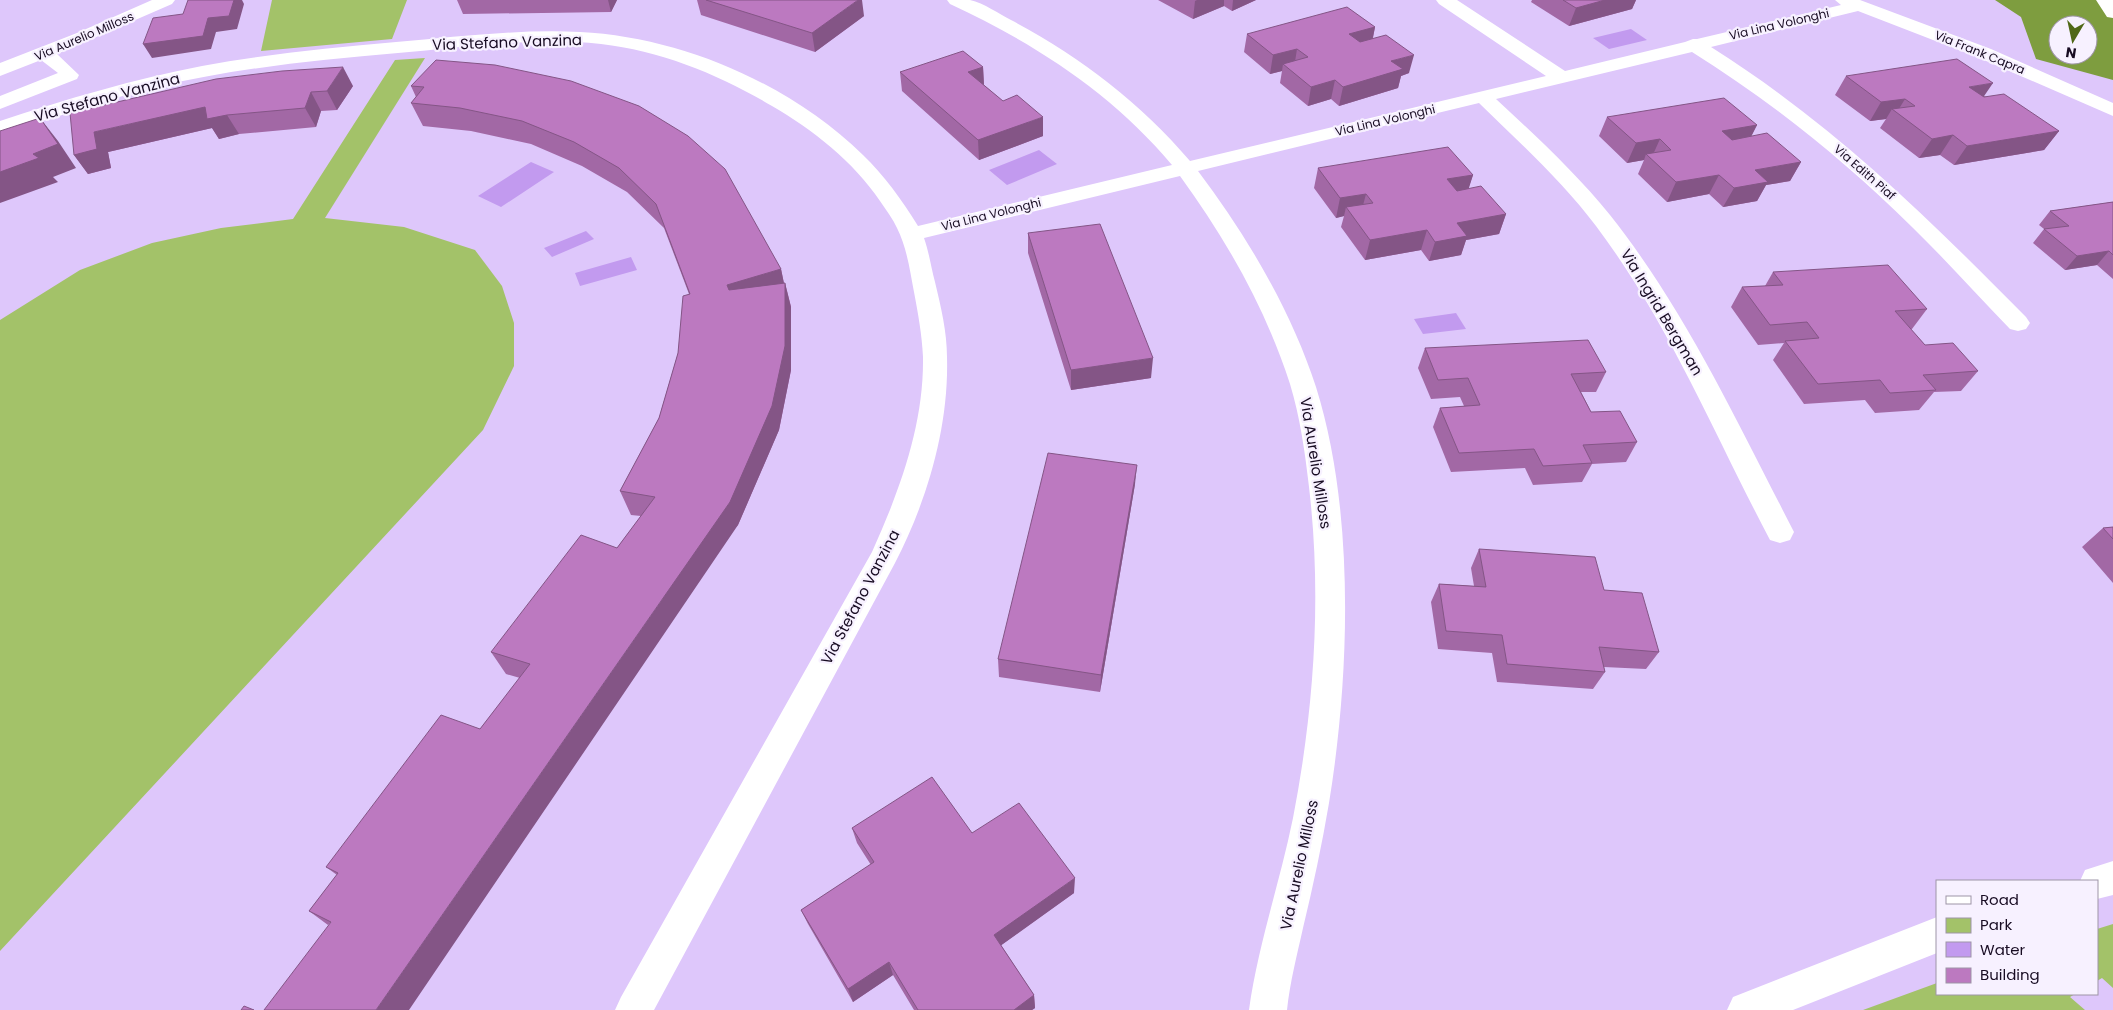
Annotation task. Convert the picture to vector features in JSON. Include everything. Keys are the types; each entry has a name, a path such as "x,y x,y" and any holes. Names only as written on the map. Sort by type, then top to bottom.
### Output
{"street":[{"name":"Via Aurelio Milloss","path":"0,70 45,54 166,0"},
{"name":"Via Aurelio Milloss","path":"956,0 1024,35 1064,60 1126,106 1157,136 1185,167 1246,260 1274,314 1294,361 1311,417 1322,480 1329,543 1330,618 1326,701 1316,782 1298,872 1271,986 1268,1010"},
{"path":"1445,0 1561,77"},
{"path":"2105,0 2113,13"},
{"name":"Via Lina Volonghi","path":"911,234 1484,97 1852,3"},
{"name":"Via Frank Capra","path":"1852,3 1984,53 2113,110"},
{"name":"Via Stefano Vanzina","path":"0,127 136,86 204,71 265,62 369,50 456,43 545,37 602,39 678,54 725,73 782,103 840,144 864,166 890,200 911,234 933,328 935,356 935,383 927,438 910,494 885,555 634,1010"},
{"name":"Via Edith Piaf","path":"1693,44 1779,101 1842,152 1907,209 2018,323"},
{"path":"0,103 70,76 60,64 45,54"},
{"name":"Via Ingrid Bergman","path":"1484,97 1558,169 1604,221 1632,260 1685,344 1780,532"},
{"path":"2098,882 2113,878"},
{"path":"1761,1008 1936,935"}],"green space":[{"path":"272,0 407,0 392,39 261,51"},
{"path":"1995,0 2113,0 2113,80 2058,65 2098,65 2098,15 2048,15 2048,62 2036,59 2021,17"},
{"path":"425,58 325,218 404,227 475,250 502,286 514,323 514,366 483,430 0,951 0,320 80,270 152,243 221,228 293,219 395,60"},
{"path":"2113,924 2113,988 2102,978 2098,980 2098,929"},
{"path":"1936,983 1936,995 2073,995 2070,997 2085,1010 1863,1010"}],"water":[{"path":"1631,29 1647,40 1609,49 1593,38"},
{"path":"1039,150 1057,164 1007,185 989,170"},
{"path":"531,162 554,172 501,207 478,196"},
{"path":"586,231 594,239 552,257 544,248"},
{"path":"631,257 637,270 580,286 575,273"},
{"path":"1456,313 1466,329 1423,334 1414,319"}],"building":[{"path":"188,0 234,0 229,16 208,18 203,36 143,44 153,18 183,14"},
{"path":"706,0 858,0 812,33"},
{"path":"1563,0 1605,0 1576,8"},
{"path":"1347,7 1375,27 1349,34 1360,42 1386,35 1414,55 1391,61 1403,69 1343,87 1335,80 1311,87 1283,64 1308,57 1297,49 1273,55 1247,34"},
{"path":"963,51 983,67 968,72 1003,101 1017,95 1043,117 978,140 900,72"},
{"path":"1957,59 1993,83 1969,87 1984,97 2004,94 2059,131 1967,146 1953,135 1932,139 1892,109 1915,106 1905,99 1881,102 1846,76"},
{"path":"436,60 495,65 571,81 639,106 688,136 725,169 781,269 727,285 729,290 785,283 785,346 772,406 730,502 376,1010 264,1010 331,922 309,911 338,873 326,867 441,715 480,729 530,664 491,652 581,535 617,548 655,497 620,491 659,418 678,353 683,296 690,294 656,204 619,168 574,142 522,121 460,108 411,103 424,87 411,86"},
{"path":"343,67 327,91 311,92 305,108 227,115 207,119 205,107 94,132 97,149 74,155 70,113 216,79 282,71"},
{"path":"1724,98 1757,125 1722,131 1732,140 1767,133 1801,162 1755,170 1768,182 1734,188 1719,175 1676,182 1646,154 1671,150 1660,139 1636,143 1607,117"},
{"path":"40,118 58,144 33,154 39,158 0,172 0,131"},
{"path":"1448,147 1473,175 1447,179 1457,191 1481,186 1506,214 1457,223 1467,236 1435,242 1427,230 1370,240 1346,207 1373,203 1366,194 1340,198 1318,168"},
{"path":"2113,202 2113,255 2109,251 2077,256 2044,229 2069,226 2050,211"},
{"path":"1100,224 1153,358 1071,370 1028,233"},
{"path":"1888,265 1927,309 1895,311 1925,345 1953,343 1978,371 1923,375 1936,390 1890,393 1880,380 1818,384 1785,341 1819,338 1807,322 1770,325 1742,287 1783,285 1773,272"},
{"path":"1588,340 1606,372 1571,374 1591,412 1620,411 1637,442 1583,445 1592,463 1543,466 1534,449 1459,453 1440,408 1480,405 1468,378 1438,380 1425,348"},
{"path":"1048,453 1137,465 1101,675 998,659"},
{"path":"2113,527 2113,539 2103,528"},
{"path":"1479,549 1595,557 1604,590 1642,593 1659,652 1599,647 1605,672 1507,664 1502,635 1446,631 1439,584 1486,587"},
{"path":"932,777 972,833 1019,803 1075,878 994,935 1034,995 1014,1010 918,1010 889,962 848,989 801,910 874,862 852,828"},
{"path":"244,1006 254,1010 241,1010"}]}
